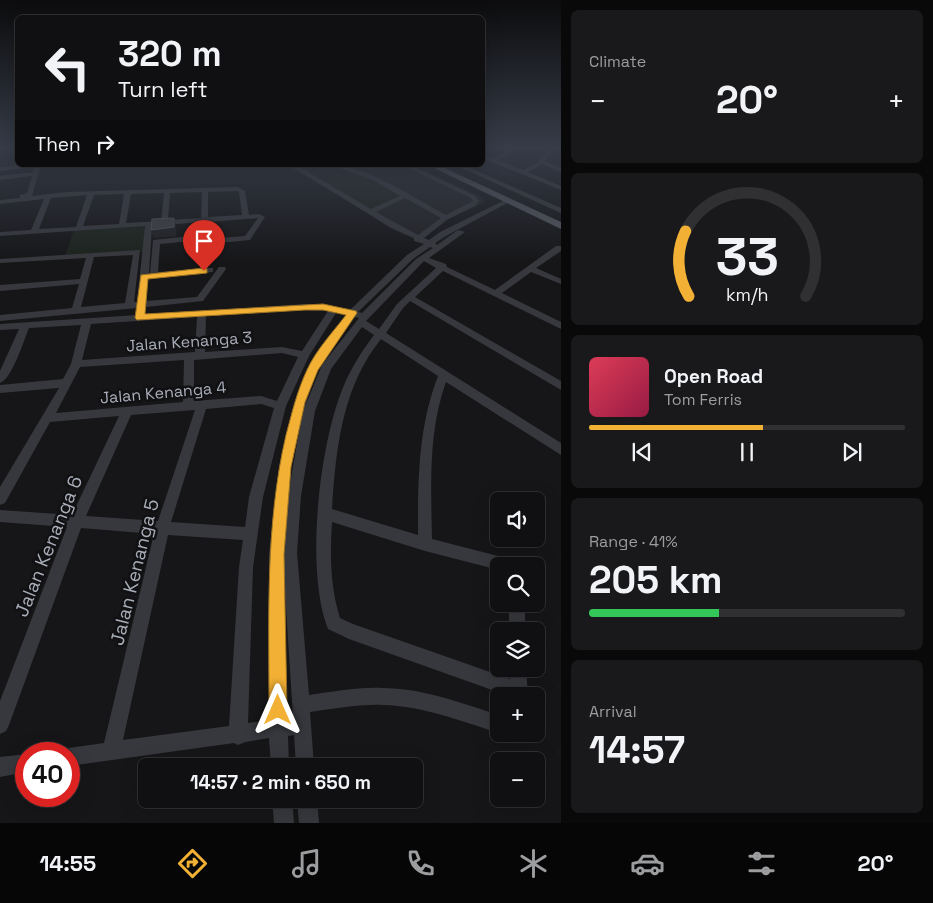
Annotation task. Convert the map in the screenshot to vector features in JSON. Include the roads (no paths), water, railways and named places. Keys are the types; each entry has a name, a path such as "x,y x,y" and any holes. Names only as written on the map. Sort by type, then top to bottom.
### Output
{"main road":[{"path":"475,185 560,226"},
{"path":"487,185 560,220"}],"street":[{"path":"1,200 30,195 32,185"},
{"path":"326,185 427,243 451,237 512,203"},
{"path":"386,185 446,218"},
{"path":"304,758 290,553 294,496 309,411 326,368 359,317 410,257 427,243 446,218 473,205 476,201 473,197 451,185"},
{"path":"503,185 560,211"},
{"path":"1,200 128,192 241,189 246,216"},
{"path":"204,271 205,191"},
{"path":"122,225 128,192"},
{"path":"164,222 167,192"},
{"path":"79,228 91,194"},
{"path":"34,232 48,196"},
{"path":"371,212 405,196"},
{"path":"0,209 1,200"},
{"path":"0,234 246,216 262,217 247,238 156,242 154,276"},
{"path":"140,318 150,223"},
{"path":"280,758 276,554 285,467 300,402 312,369 323,352 423,258 427,243"},
{"path":"497,293 560,249"},
{"path":"0,261 137,252 129,306"},
{"path":"76,311 91,255"},
{"path":"423,258 443,266 560,326"},
{"path":"443,266 400,306 380,333 358,368 347,390 328,468 327,514 323,557 327,600 334,623 349,631 500,687"},
{"path":"0,318 200,299 222,269 144,276"},
{"path":"531,269 560,282"},
{"path":"0,288 84,281"},
{"path":"409,297 560,386"},
{"path":"0,327 305,307 334,309 359,317 443,376 560,450"},
{"path":"238,736 246,567 256,497 280,406 304,355 334,309"},
{"path":"200,356 202,314"},
{"path":"0,499 67,383 76,364 87,321"},
{"path":"2,374 25,326"},
{"name":"Jalan Kenanga 3","path":"76,364 282,350 304,355"},
{"name":"Jalan Kenanga 5","path":"111,751 163,527 195,406 189,356"},
{"path":"425,544 426,462 429,420 435,394 443,376"},
{"path":"0,389 67,383"},
{"name":"Jalan Kenanga 4","path":"47,418 261,400 280,406"},
{"name":"Jalan Kenanga 6","path":"0,725 76,522 127,411"},
{"path":"327,514 425,544 490,561"},
{"path":"0,516 251,534"},
{"path":"300,706 354,697 395,697 459,710 490,721"},
{"path":"80,755 238,736 302,726"},
{"path":"0,767 15,765"},
{"path":"283,808 284,823"},
{"path":"308,808 309,823"}]}
